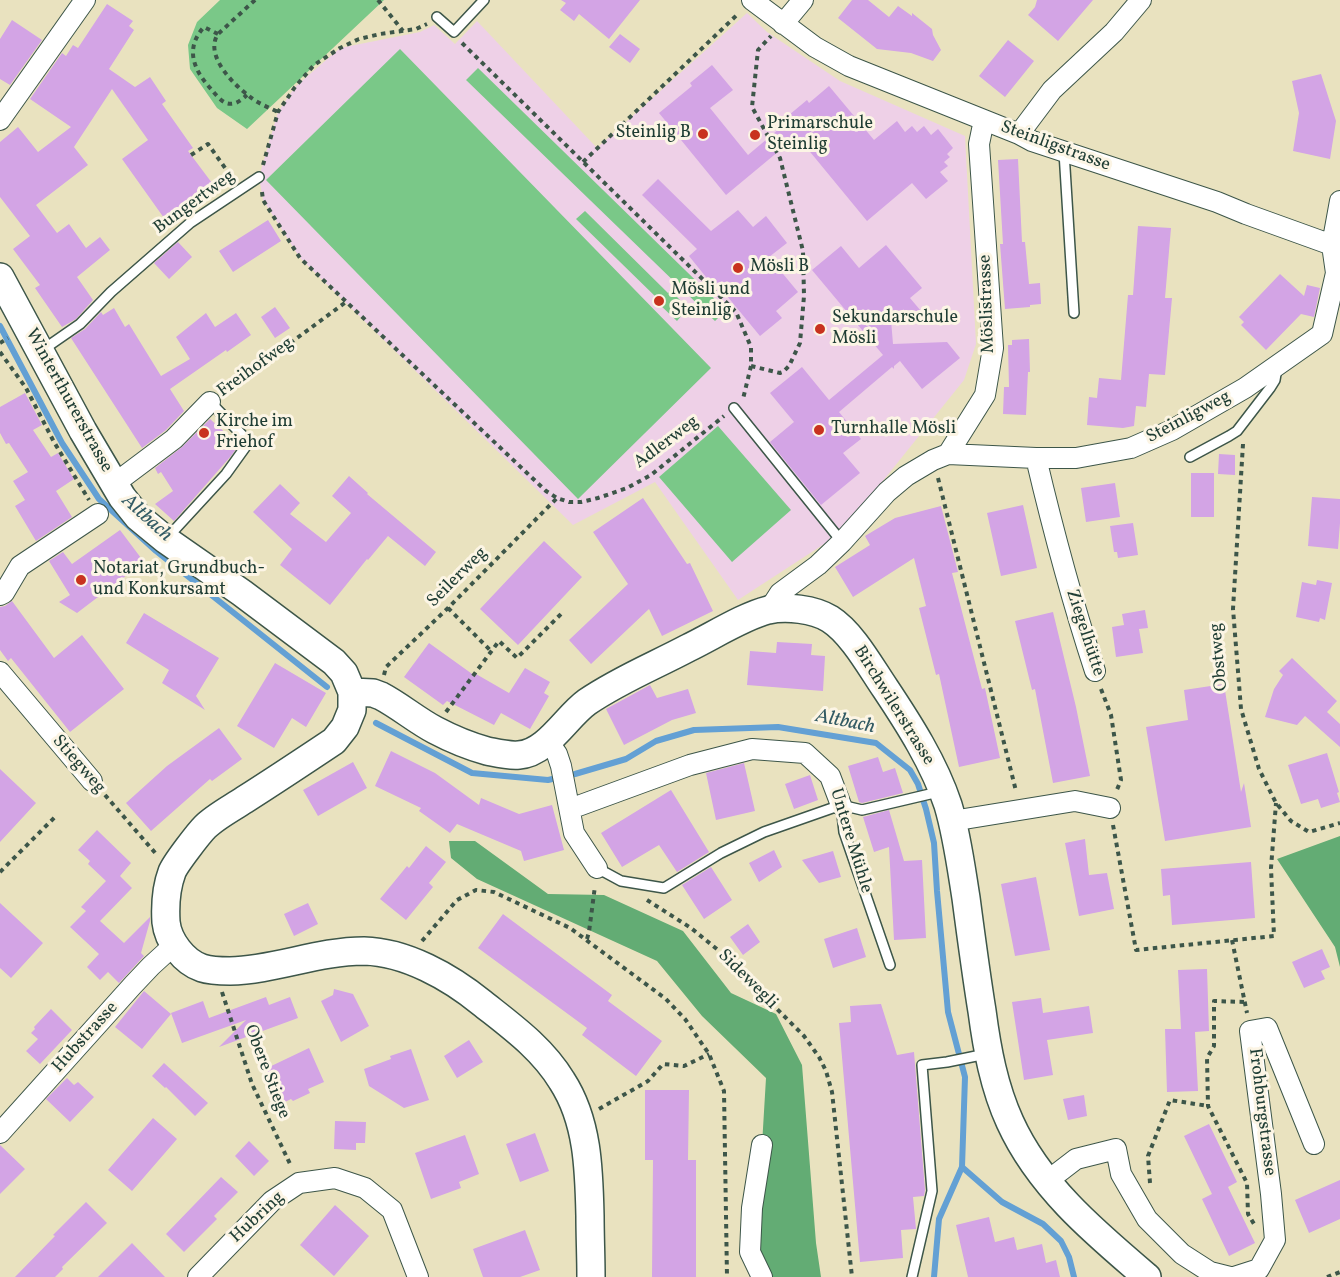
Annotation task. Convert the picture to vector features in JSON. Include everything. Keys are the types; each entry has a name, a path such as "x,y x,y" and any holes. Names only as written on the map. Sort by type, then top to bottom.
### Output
{"main road":[{"name":"Winterthurerstrasse","path":"0,277 83,431 122,497 138,517 166,540 334,662 344,673 352,692"},
{"name":"Birchwilerstrasse","path":"352,692 373,693 381,696 434,729 468,746 521,756 536,750 584,704 620,681 747,618 769,610 795,609 813,611 828,617 859,649 924,751 936,792 952,821 961,869 981,1055 999,1091 1010,1121 1025,1151 1046,1182 1147,1277"},
{"path":"352,692 352,710 345,727 334,741 206,826 173,870 165,902 167,928 174,945 187,960 201,968 215,971 243,970 342,952 366,951 390,955 429,967 471,993 527,1039 562,1081 583,1130 589,1184 591,1277"}],"street":[{"path":"0,120 85,0"},
{"path":"779,28 803,0"},
{"path":"1019,134 1052,90 1114,32 1141,0"},
{"name":"Steinligstrasse","path":"748,4 779,28 849,66 1032,141 1217,202 1332,244"},
{"name":"Möslistrasse","path":"769,610 780,593 818,565 887,492 906,476 941,457 985,395 993,348 980,144 984,120"},
{"path":"1332,244 1340,201"},
{"name":"Steinligweg","path":"941,457 1076,458 1131,448 1172,430 1245,388 1322,334 1336,273 1332,244"},
{"name":"Freihofweg","path":"114,484 174,439 210,402"},
{"name":"Ziegelhütte","path":"1036,458 1075,611 1095,671"},
{"path":"0,596 20,566 98,514"},
{"name":"Stiegweg","path":"0,672 92,781"},
{"path":"547,741 557,754 574,833 597,868"},
{"name":"Untere Mühle","path":"570,809 690,765 752,749 805,753 830,776 841,805"},
{"path":"952,821 1075,801 1110,808"},
{"name":"Hubstrasse","path":"0,1133 151,966 174,945"},
{"name":"Frohburgstrasse","path":"1269,1251 1275,1240 1250,1031 1268,1028 1314,1144"},
{"path":"762,1145 752,1208 750,1252 762,1277"},
{"path":"1046,1182 1076,1159 1116,1149 1121,1174 1147,1219 1182,1254 1210,1272 1232,1277 1259,1269 1269,1251"},
{"name":"Hubring","path":"198,1277 272,1201 299,1183 335,1178 365,1188 392,1210 418,1277"}],"lane":[{"path":"437,17 454,32 484,0"},
{"path":"1064,152 1074,313"},
{"name":"Bungertweg","path":"40,351 80,324 111,292 190,224 259,177"},
{"path":"1190,457 1230,436 1243,425 1275,380 1277,366"},
{"path":"166,540 226,474 249,442 210,402"},
{"path":"734,408 842,542"},
{"path":"597,868 621,881 664,888 721,853 764,832 841,805 862,810 936,792"},
{"name":"Untere Mühle","path":"841,805 844,832 890,965"},
{"path":"912,1277 932,1191 922,1065 981,1055"}],"path":[{"path":"255,0 218,34 214,40 214,50 219,64 248,95 259,103 278,111"},
{"path":"378,0 403,31"},
{"path":"583,162 748,4"},
{"name":"Bungertweg","path":"259,177 278,111 314,65 359,39 416,29 437,17"},
{"path":"218,34 204,27 196,36 192,50 195,67 214,93 226,103 238,103 248,95"},
{"path":"751,366 780,373 789,366 800,343 804,296 803,251 780,158 752,107 758,50 779,28"},
{"name":"Adlerweg","path":"454,32 736,312 751,347 751,366 742,401 651,475 635,484 598,498 581,502 569,502 557,498"},
{"path":"191,155 208,144 240,190"},
{"path":"259,177 263,200 300,258 546,491 557,498"},
{"name":"Freihofweg","path":"210,402 346,302"},
{"path":"0,352 26,388 54,442 98,514"},
{"name":"Obstweg","path":"1243,425 1233,609 1241,709 1259,769 1276,803 1291,821 1309,832 1340,823"},
{"path":"941,457 1021,810"},
{"name":"Seilerweg","path":"382,680 386,667 557,498"},
{"path":"448,608 491,651"},
{"path":"434,729 499,641 517,658 562,613"},
{"name":"Ziegelhütte","path":"1095,671 1111,715 1121,780 1110,808"},
{"name":"Stiegweg","path":"92,781 158,856"},
{"path":"1110,808 1136,951 1274,936 1271,868 1276,803"},
{"path":"0,872 56,816"},
{"path":"0,862 5,867"},
{"path":"587,939 597,868"},
{"name":"Sidewegli","path":"621,881 623,887 691,928 718,950 804,1036 819,1057 832,1092 852,1277"},
{"path":"418,946 457,900 476,890 494,892 570,928 587,939 666,999 685,1019 709,1054 724,1091 727,1277"},
{"path":"1232,940 1250,1031"},
{"name":"Obere Stiege","path":"221,988 252,1084 290,1165"},
{"path":"1244,1002 1214,1000 1214,1046 1207,1058 1208,1106 1247,1183 1248,1214 1269,1251"},
{"path":"601,1108 648,1081 663,1064 684,1066 709,1054"},
{"path":"1147,1219 1153,1212 1148,1156 1170,1100 1208,1106"},
{"path":"1327,1277 1340,1272"}],"shaded area":[{"name":"Mösli und Steinlig","path":"747,13 767,32 840,81 965,136 976,344 964,380 841,533 738,600 655,482 573,525 300,258 263,200 259,177 278,112 295,87 340,48 420,32 434,25 455,44 477,21 597,148"}],"green space":[{"path":"220,0 384,0 247,129 217,108 190,69 188,45 197,22"},
{"path":"400,49 711,368 578,499 266,180"},
{"path":"478,68 726,310 715,321 466,80"},
{"path":"585,211 668,293 671,291 688,308 677,321 659,304 660,301 576,219"},
{"path":"718,426 791,510 732,562 659,477"},
{"path":"1340,836 1340,967 1335,947 1277,859"},
{"path":"449,841 475,841 548,894 604,895 683,931 731,993 776,1014 802,1065 816,1243 821,1277 762,1277 750,1252 762,1145 766,1078 702,1016 657,961 477,879 451,858"}],"building":[{"path":"561,0 640,0 609,39 579,14 574,21 560,10 566,3"},
{"path":"852,0 868,0 889,17 898,6 912,16 912,13 932,29 941,50 933,61 911,53 877,49 838,18"},
{"path":"1037,0 1093,0 1058,41 1028,15 1035,7"},
{"path":"107,4 133,21 129,26 134,30 109,69 135,87 150,77 166,101 162,104 193,148 188,151 212,183 164,218 122,159 148,140 112,89 74,147 88,165 36,205 57,233 69,224 86,248 100,237 110,250 77,277 93,300 76,319 62,327 35,288 40,285 13,249 30,236 0,197 0,142 18,127 38,152 71,127 30,99 62,53 66,56 73,45 78,48"},
{"path":"12,20 42,40 10,85 0,79 0,39"},
{"path":"620,34 640,49 630,63 609,47"},
{"path":"1008,40 1034,61 1005,97 979,76"},
{"path":"712,65 733,90 710,108 748,155 786,123 783,120 807,100 809,103 829,86 874,140 897,121 905,132 912,126 917,132 924,126 931,135 938,129 953,148 947,154 950,157 944,162 948,166 940,172 948,181 926,199 912,183 867,221 797,136 726,195 659,113 692,86 690,83"},
{"path":"1321,74 1336,121 1330,159 1293,151 1299,113 1292,81"},
{"path":"1018,159 1022,242 1025,242 1029,284 1040,283 1041,304 1005,309 1000,244 1003,244 998,160"},
{"name":"Mösli B","path":"658,179 711,231 738,210 753,227 766,216 787,243 769,257 798,292 776,311 782,318 760,336 713,279 710,282 689,256 697,249 642,195"},
{"path":"268,220 281,241 233,272 219,251"},
{"path":"1138,226 1171,228 1165,298 1172,298 1165,375 1149,374 1146,407 1136,406 1134,426 1123,428 1087,425 1089,397 1097,398 1099,378 1121,380 1128,295 1133,295"},
{"path":"178,242 192,257 169,279 154,263"},
{"path":"886,245 922,288 910,298 926,317 891,320 893,344 947,342 960,358 922,389 900,361 894,369 892,367 839,412 861,439 843,453 860,473 821,505 770,442 794,422 770,393 802,367 829,400 883,355 812,270 841,246 859,268"},
{"path":"1280,274 1304,296 1307,285 1320,288 1314,317 1301,314 1266,350 1241,325 1244,322 1239,317"},
{"path":"275,307 290,328 275,338 261,317"},
{"path":"114,308 125,327 129,324 161,376 190,359 176,337 206,313 215,327 236,313 251,335 170,389 184,411 166,430 142,448 71,338 85,329 101,312 103,315"},
{"path":"1029,339 1030,372 1028,372 1026,415 1003,414 1004,387 1009,387 1008,345 1012,345 1012,340"},
{"path":"25,393 42,425 33,430 51,457 58,453 74,479 56,491 72,517 36,541 15,506 25,500 13,481 28,472 0,433 0,407"},
{"path":"210,419 239,445 174,521 155,504 173,491 161,472 158,474 155,468 182,447"},
{"path":"1219,454 1235,455 1235,475 1218,474"},
{"path":"1191,473 1214,473 1214,517 1191,517"},
{"path":"349,476 436,552 425,566 388,536 330,605 280,565 292,549 253,512 280,484 300,503 290,514 326,542 351,513 332,496"},
{"path":"1115,483 1120,517 1086,522 1081,488"},
{"path":"1312,497 1340,499 1338,549 1308,546"},
{"path":"643,498 687,564 690,563 713,611 662,636 649,609 591,664 569,640 628,584 593,532"},
{"path":"1023,505 1037,568 1001,576 987,513"},
{"path":"941,506 958,572 952,573 982,689 985,688 1000,758 959,767 939,674 936,675 919,608 926,606 914,558 853,597 835,567 870,545 865,536 895,518"},
{"path":"1133,523 1138,555 1118,558 1117,552 1114,552 1110,526"},
{"path":"120,530 144,562 77,613 59,602 70,595 49,561 63,552 72,564"},
{"path":"544,541 582,577 518,645 480,609"},
{"path":"1317,580 1332,583 1325,620 1320,618 1319,622 1296,617 1302,582 1316,585"},
{"path":"12,601 54,658 82,635 124,689 70,732 11,658 8,661 0,650 0,607"},
{"path":"1145,610 1148,628 1139,629 1143,653 1116,657 1112,627 1124,625 1122,614"},
{"path":"1053,612 1090,776 1053,783 1035,689 1032,690 1015,621"},
{"path":"144,613 219,658 196,696 205,710 162,683 169,670 126,643"},
{"path":"777,642 812,644 811,655 825,656 823,691 747,685 750,651 776,653"},
{"path":"429,643 475,676 476,674 509,693 525,668 550,682 544,693 549,696 530,729 501,713 494,725 447,701 443,705 404,677"},
{"path":"1292,658 1337,701 1327,712 1340,724 1340,747 1305,716 1297,725 1265,717 1274,689 1283,675 1279,671"},
{"path":"275,663 326,693 306,727 292,718 274,748 237,726"},
{"path":"1224,684 1241,792 1244,783 1251,827 1165,841 1146,727 1188,720 1184,690"},
{"path":"650,685 657,698 688,689 696,713 672,720 624,745 606,709"},
{"path":"219,728 242,759 212,781 210,779 151,831 126,803 167,766"},
{"path":"391,751 435,773 479,805 481,798 519,814 552,805 564,850 524,861 521,851 457,824 450,833 419,811 421,808 375,786"},
{"path":"1327,753 1340,802 1321,808 1318,799 1301,804 1288,765"},
{"path":"878,757 883,772 895,768 903,793 859,802 848,766"},
{"path":"353,762 367,788 318,816 303,790"},
{"path":"744,763 755,811 716,820 706,773"},
{"path":"0,769 36,803 0,842"},
{"path":"810,775 818,800 794,809 785,784"},
{"path":"671,790 709,852 677,872 659,845 622,867 601,833"},
{"path":"889,810 904,861 922,860 926,938 894,940 889,847 874,852 863,817"},
{"path":"97,830 131,863 120,876 132,888 100,921 124,943 150,917 141,953 144,956 119,983 108,972 100,980 87,967 99,954 70,927 86,911 81,907 106,881 88,864 90,861 78,850"},
{"path":"1085,839 1089,875 1107,873 1114,909 1079,916 1065,843"},
{"path":"426,846 446,862 429,883 433,887 406,920 380,899"},
{"path":"774,850 782,867 759,882 749,863"},
{"path":"833,851 841,877 819,883 802,860"},
{"path":"1251,862 1255,918 1172,925 1170,895 1163,896 1161,869"},
{"path":"711,867 732,900 704,919 682,885"},
{"path":"1036,877 1050,950 1015,956 1001,884"},
{"path":"0,903 43,943 11,978 0,968"},
{"path":"308,903 318,924 294,936 284,914"},
{"path":"503,914 612,995 608,1001 662,1041 636,1076 582,1035 587,1028 478,948"},
{"path":"748,924 760,942 743,955 730,937"},
{"path":"857,928 866,957 833,968 824,939"},
{"path":"1322,949 1330,967 1321,971 1325,979 1304,988 1292,962"},
{"path":"1207,969 1209,1031 1195,1032 1198,1091 1167,1092 1165,1029 1181,1029 1178,970"},
{"path":"334,989 353,994 369,1026 341,1042 321,1001 333,995"},
{"path":"144,991 171,1014 142,1049 115,1027"},
{"path":"266,997 269,1005 290,997 298,1018 219,1047 246,1020 182,1043 171,1013 203,1001 209,1018"},
{"path":"1041,998 1043,1013 1089,1006 1093,1033 1047,1040 1053,1075 1024,1080 1012,1002"},
{"path":"881,1004 897,1055 914,1052 925,1190 924,1196 913,1197 916,1229 901,1230 903,1258 860,1262 839,1023 851,1022 850,1006"},
{"path":"51,1009 72,1030 40,1064 26,1051 38,1039 31,1033 34,1027"},
{"path":"469,1040 483,1062 457,1078 444,1056"},
{"path":"309,1048 324,1082 308,1089 310,1093 281,1104 265,1069"},
{"path":"411,1049 429,1100 404,1108 369,1086 364,1069"},
{"path":"164,1063 208,1103 195,1116 152,1076"},
{"path":"67,1078 74,1085 78,1082 94,1097 70,1122 46,1099"},
{"path":"645,1090 689,1090 688,1160 696,1160 696,1277 652,1277 653,1160 645,1160"},
{"path":"1084,1095 1087,1116 1068,1120 1063,1099"},
{"path":"153,1118 177,1139 132,1191 108,1170"},
{"path":"335,1121 366,1122 365,1143 356,1143 356,1150 334,1149"},
{"path":"1209,1124 1237,1182 1228,1187 1255,1243 1229,1256 1202,1199 1212,1194 1184,1136"},
{"path":"535,1133 549,1171 520,1182 506,1144"},
{"path":"465,1135 479,1174 459,1182 461,1188 431,1199 415,1153"},
{"path":"249,1141 269,1161 254,1176 235,1156"},
{"path":"0,1145 25,1169 0,1194"},
{"path":"221,1177 238,1192 214,1216 217,1219 184,1252 166,1234"},
{"path":"1340,1180 1340,1219 1309,1233 1295,1200"},
{"path":"86,1202 107,1223 62,1267 63,1269 55,1277 15,1277 55,1236 53,1235"},
{"path":"335,1205 369,1236 334,1276 300,1245"},
{"path":"989,1217 995,1242 1014,1237 1017,1250 1042,1244 1046,1263 1056,1260 1060,1277 968,1277 956,1225"},
{"path":"525,1230 540,1270 520,1277 483,1277 473,1249"},
{"path":"132,1243 165,1277 98,1277"}],"waterway":[{"name":"Altbach","path":"0,326 62,443 99,499 156,551 327,687"},
{"name":"Altbach","path":"376,723 472,773 548,780 626,759 656,741 694,730 778,727 876,743 910,770 918,784 934,843 948,1012 965,1077 962,1167 939,1219 934,1277"},
{"path":"962,1167 1002,1202 1043,1224 1061,1241 1069,1257 1074,1277"}],"place":[{"name":"Steinlig B","path":"703,134"},
{"name":"Primarschule Steinlig","path":"755,135"},
{"name":"Mösli B","path":"738,268"},
{"name":"Mösli und Steinlig","path":"659,301"},
{"name":"Sekundarschule Mösli","path":"820,329"},
{"name":"Turnhalle Mösli","path":"819,430"},
{"name":"Kirche im Friehof","path":"204,433"},
{"name":"Notariat, Grundbuch- und Konkursamt","path":"81,580"}]}
